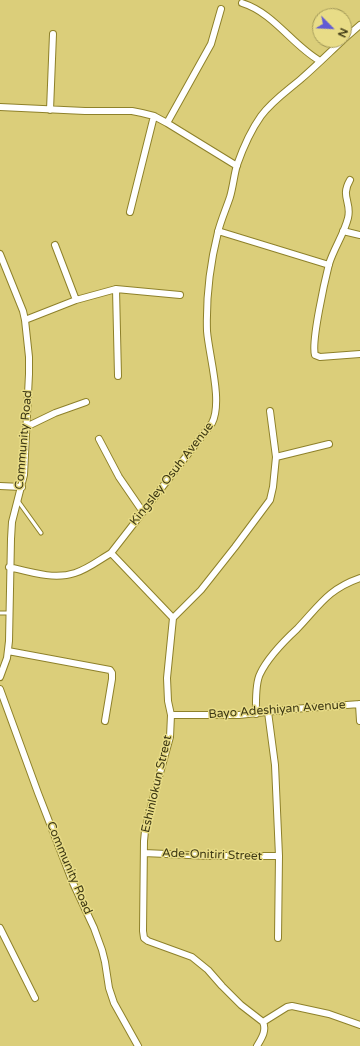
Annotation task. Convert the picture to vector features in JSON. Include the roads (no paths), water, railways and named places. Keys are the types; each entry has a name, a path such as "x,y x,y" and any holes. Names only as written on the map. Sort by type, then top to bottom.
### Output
{"street":[{"path":"242,2 251,5 274,21 306,53 320,61"},
{"path":"167,123 211,44 221,9"},
{"name":"Kingsley Osuh Avenue","path":"352,32 360,25"},
{"path":"50,110 54,34"},
{"name":"Kingsley Osuh Avenue","path":"9,567 55,576 73,574 88,568 111,553 207,431 215,417 217,410 208,342 207,316 210,276 218,231 230,198 237,166 248,140 261,117 271,104 302,79 335,48"},
{"path":"0,107 50,110 132,111 154,116 237,166"},
{"path":"130,212 154,116"},
{"path":"350,180 345,191 349,214 329,265 314,348 315,356 317,357 360,354"},
{"path":"218,231 329,265"},
{"path":"343,231 360,235"},
{"path":"55,245 76,300"},
{"name":"Community Road","path":"0,254 15,289 25,320 29,374 25,462 22,487 12,522 9,567 10,631 8,651 0,677"},
{"path":"116,289 118,376"},
{"path":"25,320 76,300 116,289 180,295"},
{"path":"26,427 55,413 86,402"},
{"path":"111,553 173,618 201,590 270,500 276,457 270,411"},
{"path":"99,440 119,477 143,512"},
{"path":"276,457 329,444"},
{"path":"0,486 22,487"},
{"path":"256,714 258,678 262,669 275,652 329,594 346,582 360,578"},
{"name":"Eshinlokun Street","path":"173,618 168,678 168,701 171,715 170,737 145,831 144,938 148,941 192,957 208,970 241,1005 263,1022"},
{"path":"8,651 110,670 112,673 112,679 105,721"},
{"name":"Community Road","path":"0,689 73,883 94,928 102,950 109,988 114,1003 138,1046"},
{"path":"360,704 360,720"},
{"name":"Bayo Adeshiyan Avenue","path":"171,715 213,716 256,714 360,704"},
{"path":"268,712 275,764 279,856 278,938"},
{"name":"Ade-Onitiri Street","path":"144,852 211,856 279,856"},
{"path":"0,928 35,998"},
{"path":"257,1046 264,1031 265,1026 263,1022 287,1007 292,1006 334,1016 360,1025"}],"lane":[{"path":"18,501 41,533"},
{"path":"0,613 9,612"}]}
